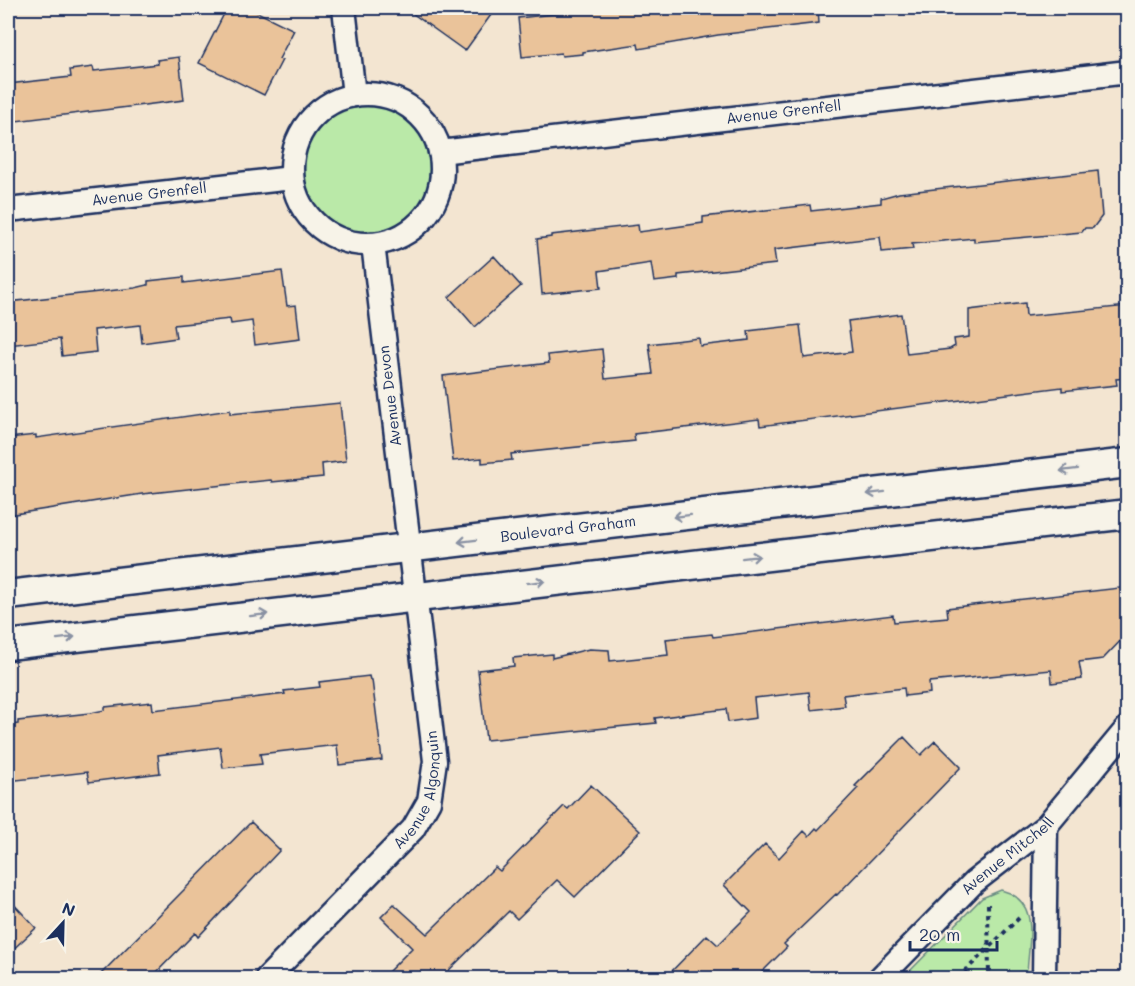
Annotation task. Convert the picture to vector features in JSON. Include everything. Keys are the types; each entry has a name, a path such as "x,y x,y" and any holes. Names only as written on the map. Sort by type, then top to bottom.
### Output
{"street":[{"path":"344,8 354,95"},
{"name":"Avenue Grenfell","path":"440,152 1128,72"},
{"path":"354,95 389,98 408,107 424,120 440,152 440,184 426,215 405,234 373,244 340,239 325,231 303,209 292,178 293,155 301,133 311,119 338,100 354,95"},
{"name":"Avenue Grenfell","path":"8,210 292,178"},
{"name":"Avenue Devon","path":"373,244 407,548"},
{"name":"Boulevard Graham","path":"8,595 1128,464"},
{"path":"8,645 1128,514"},
{"name":"Avenue Algonquin","path":"267,978 413,829 429,801 435,761 407,548"},
{"name":"Avenue Mitchell","path":"880,978 974,882 1046,826 1128,727"},
{"path":"1044,978 1046,826"}],"path":[{"path":"988,894 989,978"},
{"path":"958,978 1020,917"}],"green space":[{"path":"367,94 396,100 420,116 436,140 442,169 436,198 420,222 396,238 367,244 338,238 314,222 298,198 292,169 298,140 314,116 338,100"},
{"path":"1001,890 1014,896 1023,904 1028,914 1030,939 1027,978 903,978 982,898"}],"building":[{"path":"227,8 249,8 294,30 264,95 199,63"},
{"path":"405,8 496,8 465,51"},
{"path":"607,8 818,8 819,23 718,35 639,49 638,44 583,52 583,54 562,56 561,53 522,57 518,18"},
{"path":"179,57 184,100 8,122 8,84 71,77 70,70 93,67 94,71 158,64 157,60"},
{"path":"1098,171 1102,216 1093,228 1085,228 1082,232 974,242 974,238 912,244 913,249 882,252 880,237 774,250 776,264 678,275 678,279 654,282 651,263 599,271 601,288 542,294 537,239 551,237 551,235 638,225 639,232 703,223 703,217 810,205 811,211 881,203 881,198 899,193"},
{"path":"494,256 521,286 475,327 449,297"},
{"path":"282,271 287,306 296,305 300,339 255,345 252,321 231,324 230,319 174,325 176,338 142,343 140,325 94,330 96,352 62,356 60,339 8,345 8,302 135,288 148,285 148,281 184,277 184,283"},
{"path":"1025,303 1026,316 1128,306 1128,378 1116,379 1117,385 1062,391 1062,387 760,426 759,419 634,434 635,441 511,454 512,460 482,463 482,458 453,461 443,376 549,363 548,355 602,349 605,379 653,374 649,344 699,338 700,346 749,340 748,331 800,325 804,358 852,352 848,321 901,314 907,354 950,349 955,346 954,339 969,337 969,310"},
{"path":"340,403 346,461 322,464 323,477 272,482 271,480 142,494 8,515 8,438 36,435 36,438 230,410 230,414"},
{"path":"1128,587 1128,633 1103,659 1079,662 1082,679 1052,683 1051,670 929,682 930,693 905,696 904,688 843,695 845,706 811,710 809,692 754,698 756,718 728,722 726,709 655,718 656,723 486,740 478,670 514,666 513,658 552,654 552,658 589,649 609,650 610,661 668,655 666,639 712,634 713,637 893,615 894,622 948,617 947,608"},
{"path":"369,676 372,680 382,760 339,765 337,745 260,754 262,764 223,768 220,747 158,755 160,773 89,782 87,772 8,781 8,725 18,724 18,721 90,713 105,710 105,707 152,702 153,710 285,694 284,691 320,687 319,682"},
{"path":"904,737 921,755 935,741 961,767 837,895 784,944 787,947 756,978 665,978 707,935 718,945 751,912 724,885 765,844 779,858 804,831 809,836 816,828 818,830 858,788 855,786"},
{"path":"591,785 640,831 575,897 557,880 517,919 509,911 441,978 382,978 412,948 381,917 394,904 427,934 495,867 500,871 564,806 568,809"},
{"path":"251,822 280,850 198,937 195,933 151,978 97,978"},
{"path":"8,898 36,928 8,954"}]}
